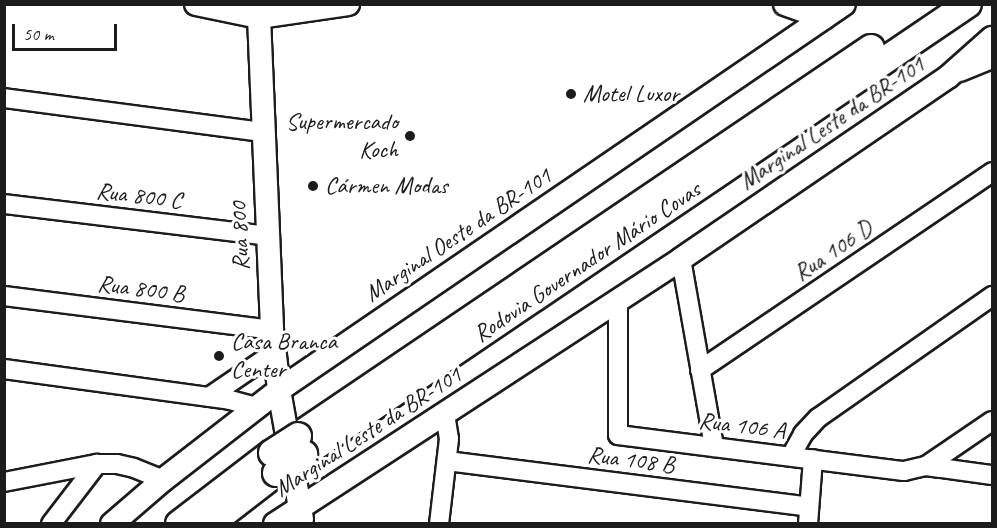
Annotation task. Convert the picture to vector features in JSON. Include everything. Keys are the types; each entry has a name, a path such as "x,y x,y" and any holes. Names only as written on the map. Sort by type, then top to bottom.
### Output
{"highway":[{"name":"Rodovia Governador Mário Covas","path":"179,524 936,4"},
{"name":"Rodovia Governador Mário Covas","path":"210,524 288,449 968,4"}],"main road":[{"path":"196,4 259,16 348,4"},
{"path":"785,4 824,18"},
{"name":"Marginal Oeste da BR-101","path":"112,524 163,480 279,390 844,4"},
{"name":"Rua 800","path":"259,16 267,236 274,341 288,449 301,515"},
{"name":"Marginal Leste da BR-101","path":"275,524 301,515 445,414 618,302 948,77 993,38"},
{"path":"274,341 289,364 306,372 293,398 288,449"},
{"path":"257,407 277,417 288,449"}],"street":[{"path":"948,77 993,59"},
{"path":"4,98 263,132"},
{"name":"Rua 106 D","path":"700,370 993,172"},
{"name":"Rua 800 C","path":"4,204 267,236"},
{"path":"681,259 714,447"},
{"name":"Rua 800 B","path":"4,296 274,341"},
{"path":"791,456 803,434 818,418 993,296"},
{"name":"Rua 106 A","path":"618,302 618,435 904,471 926,466 993,475"},
{"path":"209,398 274,341"},
{"path":"4,369 257,407"},
{"path":"439,524 449,439 445,414"},
{"path":"926,466 993,421"},
{"path":"808,515 813,459"},
{"name":"Rua 108 B","path":"447,461 808,515"},
{"path":"4,482 97,464 117,464 163,480"},
{"path":"51,524 97,464"}],"place":[{"name":"Motel Luxor","path":"571,94"},
{"name":"Supermercado Koch","path":"410,136"},
{"name":"Cármen Modas","path":"313,186"},
{"name":"Casa Branca Center","path":"219,356"}]}
